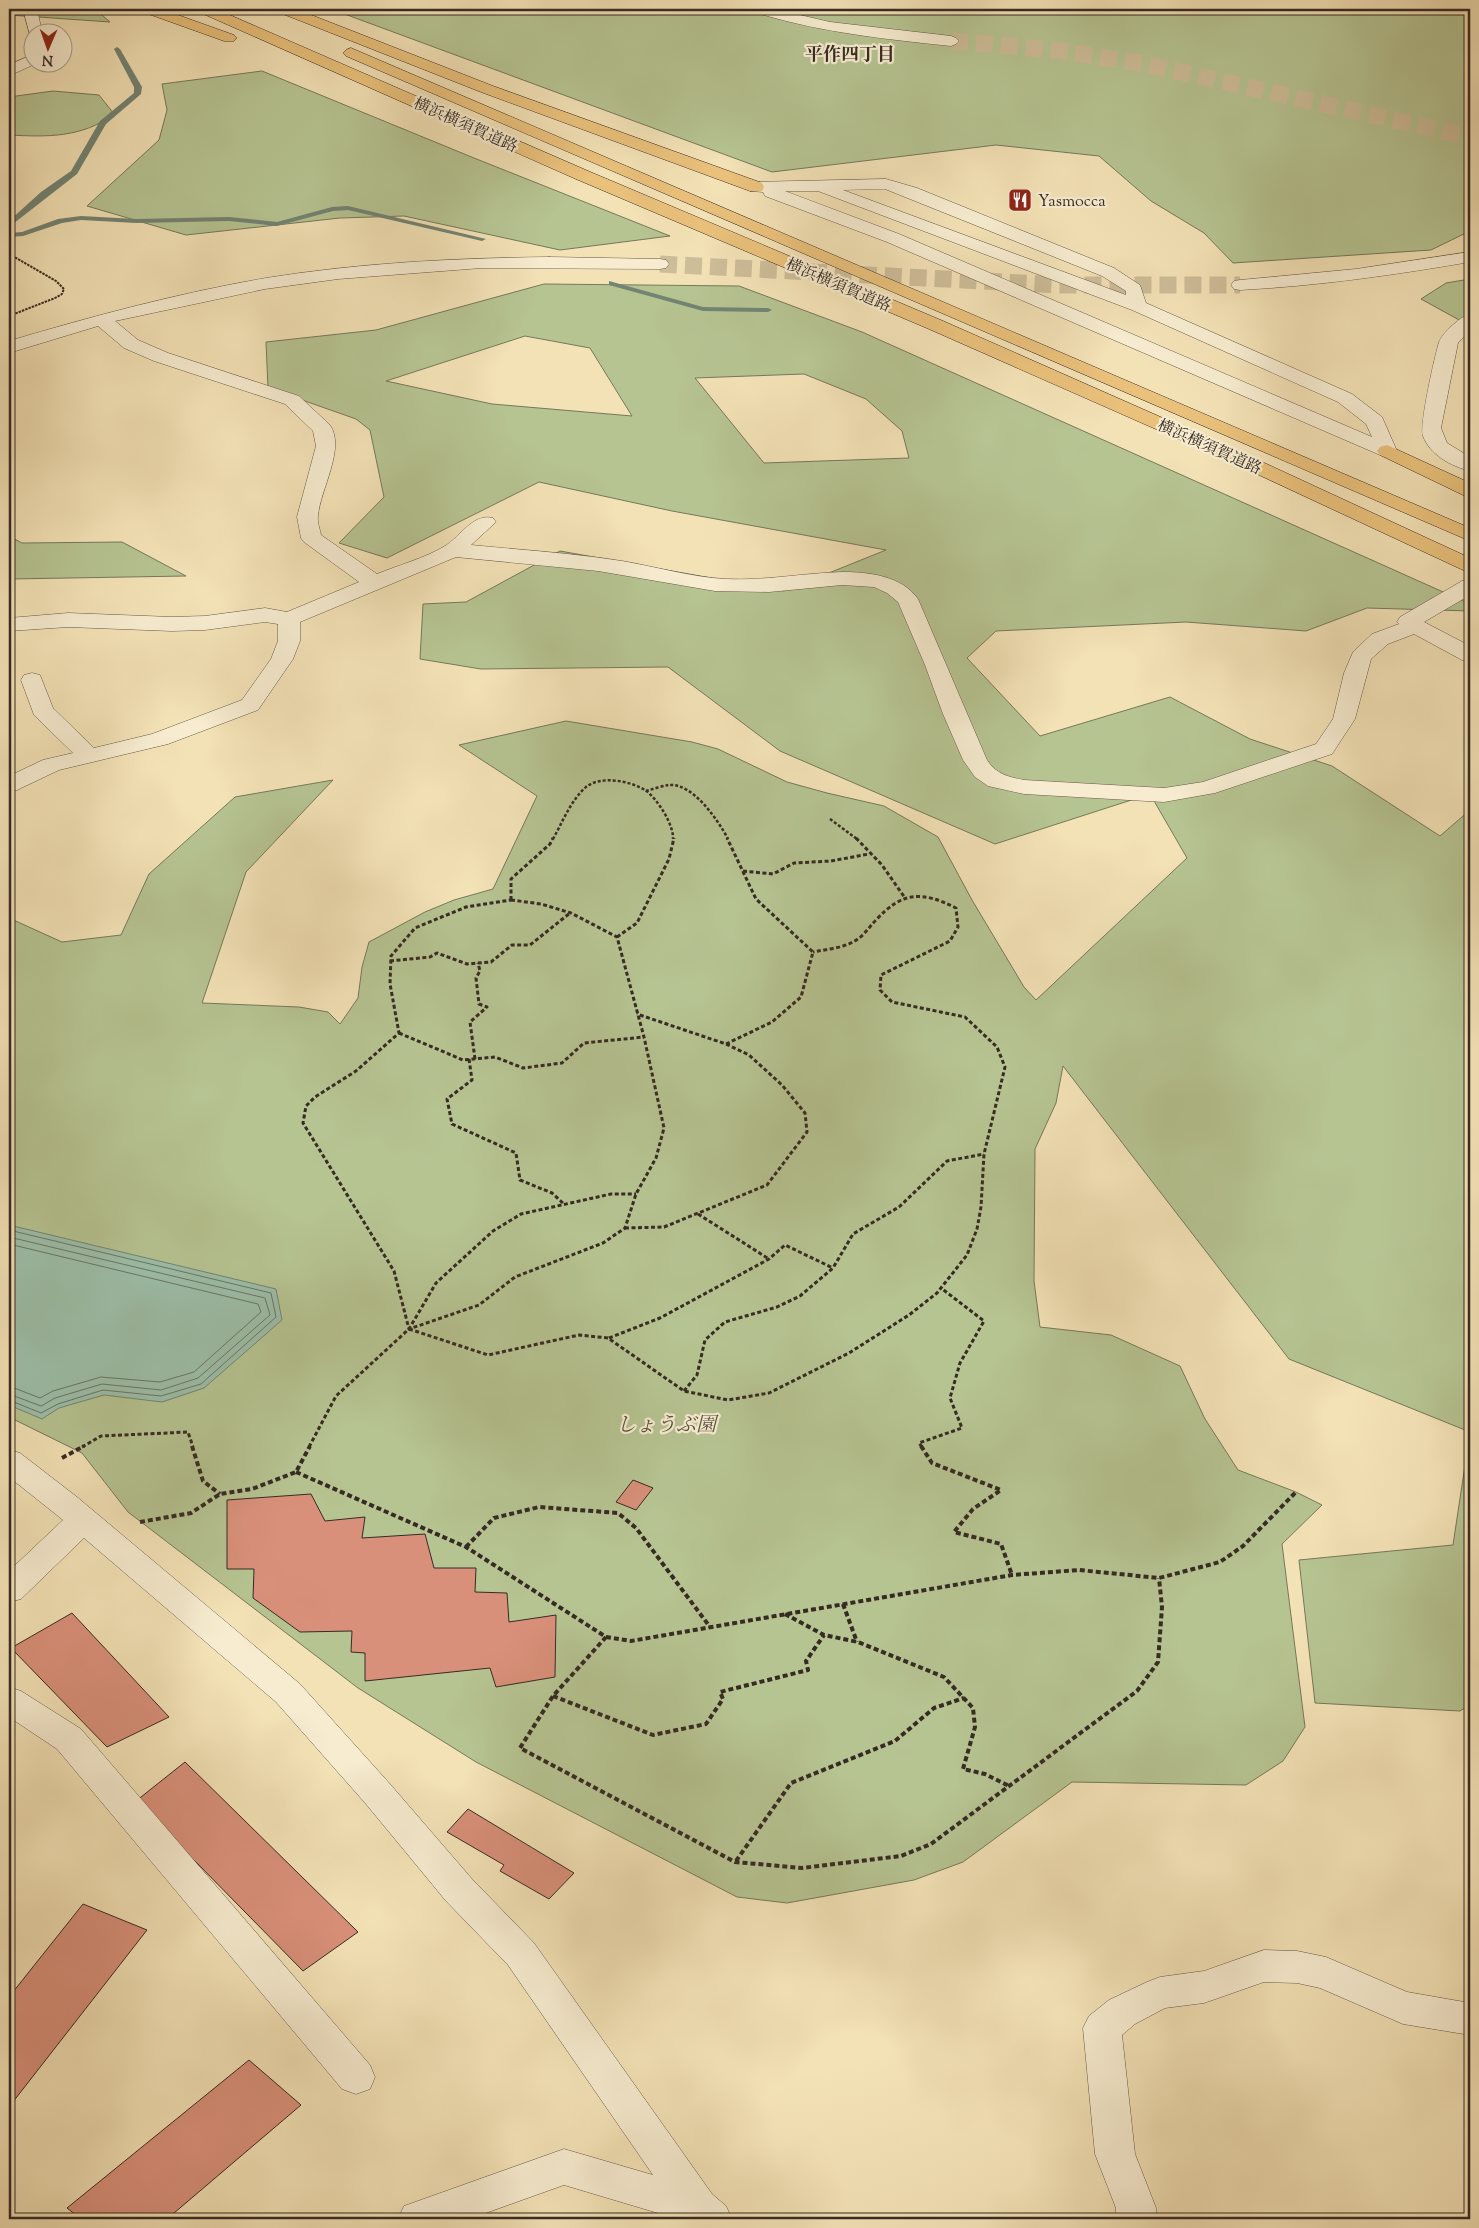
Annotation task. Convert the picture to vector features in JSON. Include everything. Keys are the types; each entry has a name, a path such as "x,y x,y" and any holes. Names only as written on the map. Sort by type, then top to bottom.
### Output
{"highway":[{"path":"148,9 582,175"},
{"name":"横浜横須賀道路","path":"204,9 582,175 936,325 1251,464 1470,566"},
{"path":"283,9 487,89 756,187"},
{"name":"横浜横須賀道路","path":"266,17 1470,535"},
{"path":"1387,451 1470,491"}],"street":[{"path":"30,9 33,22"},
{"path":"759,9 835,27 951,41"},
{"path":"9,71 22,65"},
{"path":"756,187 819,187 853,183 886,184 911,192 1108,272 1134,289 1138,306"},
{"path":"756,187 893,238 1387,451"},
{"path":"819,187 1138,306 1345,398 1375,421 1387,451"},
{"path":"1240,285 1292,283 1375,273 1470,257"},
{"path":"9,347 101,319 264,284 338,274 482,263 660,264"},
{"path":"101,319 131,344 161,357 292,400 312,418 323,429 326,446 307,517 311,538 375,583"},
{"path":"1470,320 1450,341 1431,428 1434,441 1448,454 1470,465"},
{"path":"9,624 68,620 172,624 265,615 289,619 453,550 486,522"},
{"path":"453,550 620,567 698,583 731,586 770,586 859,579 899,590 907,599 936,665 954,714 975,760 983,772 996,781 1032,788 1164,796 1207,788 1324,749 1344,718 1361,656 1380,639 1415,626"},
{"path":"1470,586 1408,622 1470,655"},
{"path":"9,785 51,765 160,740 250,705 282,659 289,641 289,619"},
{"path":"32,680 42,710 88,755"},
{"path":"9,1461 83,1520 288,1693 378,1794 459,1890 521,1954 705,2213"},
{"path":"9,1590 83,1520"},
{"path":"9,1700 69,1739 356,2076"},
{"path":"1136,2219 1136,2208 1115,2154 1102,2028 1122,2012 1160,1993 1204,1987 1264,1966 1296,1967 1326,1973 1402,2008 1470,2019"},
{"path":"418,2219 564,2167 705,2213"}],"path":[{"path":"9,254 56,281 64,289 62,294 56,298 9,316"},
{"path":"511,900 511,879 550,844 576,799 587,786 606,780 629,782 646,791 668,817 674,837 669,859 637,923 616,937"},
{"path":"646,791 670,785 685,788 704,804 725,834 756,899 812,952"},
{"path":"830,819 862,843 869,854 882,865 905,898"},
{"path":"743,871 773,874 794,863 831,861 869,854"},
{"path":"409,1330 488,1355 579,1334 608,1338 684,1391 728,1400 769,1393 849,1353 909,1315 941,1288 968,1255 977,1229 982,1207 984,1154 1005,1067 997,1046 965,1017 892,1002 880,990 881,975 950,941 958,927 956,908 936,897 918,895 905,898 890,905 858,940 848,945 812,952"},
{"path":"399,1033 390,984 390,962 391,956 415,928 466,907 511,900 541,904 571,913 616,937 644,1037 664,1128 656,1158 636,1194 625,1228"},
{"path":"390,962 430,957 437,953 466,964 491,962 512,945 530,946 571,913"},
{"path":"726,1044 772,1022 802,997 812,952"},
{"path":"475,1059 470,1022 487,1007 480,1004 476,978 480,971 478,963"},
{"path":"409,1330 479,1305 515,1277 603,1243 625,1228 664,1227 767,1185 807,1132 806,1113 782,1085 749,1055 726,1044 637,1014"},
{"path":"399,1033 464,1060 495,1058 523,1068 562,1062 584,1043 644,1037"},
{"path":"399,1033 356,1071 315,1097 306,1106 303,1123 394,1271 409,1330"},
{"path":"469,1059 472,1080 447,1099 452,1124 516,1153 520,1180 552,1193 564,1204"},
{"path":"684,1391 697,1375 705,1340 725,1322 777,1307 800,1296 833,1268 853,1234 899,1208 947,1162 984,1154"},
{"path":"131,1523 191,1513 220,1494 252,1489 296,1472 336,1396 409,1330 436,1283 493,1231 521,1214 611,1194 636,1194"},
{"path":"698,1213 769,1259"},
{"path":"608,1338 660,1318 769,1259 785,1245 833,1268"},
{"path":"941,1288 984,1321 960,1363 950,1398 962,1428 919,1443 932,1463 1001,1490 973,1510 954,1532 1001,1544 1012,1575"},
{"path":"59,1460 101,1436 188,1432 203,1482 220,1494"},
{"path":"296,1472 466,1547 606,1637 631,1641 1012,1575 1079,1570 1159,1578 1220,1562 1243,1546 1296,1492"},
{"path":"466,1547 494,1518 539,1507 618,1513 636,1528 710,1627"},
{"path":"606,1637 553,1696 520,1748 736,1862 802,1868 901,1856 931,1844 1137,1692 1158,1662 1162,1607 1159,1578"},
{"path":"843,1604 858,1642"},
{"path":"785,1614 824,1635 858,1642 944,1677 973,1708 975,1727 963,1769 985,1774 1009,1786"},
{"path":"553,1696 653,1735 706,1724 723,1699 720,1692 808,1670 806,1661 824,1635"},
{"path":"736,1862 791,1783 895,1741 934,1708 964,1698"}],"green space":[{"path":"9,9 95,9 110,22 9,15"},
{"path":"331,9 1470,9 1470,231 1431,250 1233,263 1204,233 1151,201 1099,156 996,145 772,172"},
{"path":"262,71 670,236 560,250 404,216 340,218 186,235 87,206 159,140 167,110 162,84"},
{"path":"53,91 99,95 114,114 102,122 77,132 50,136 9,135 9,97"},
{"path":"1470,279 1470,326 1421,299 1446,283"},
{"name":"しょうぶ園","path":"544,284 739,286 862,332 1470,604 1470,611 1367,608 1306,631 1186,622 996,631 967,658 1040,736 1170,697 1250,739 1332,766 1440,836 1470,810 1470,1432 1289,1359 1063,1066 1056,1103 1035,1149 1034,1281 1040,1327 1111,1335 1180,1366 1205,1419 1238,1470 1296,1492 1322,1505 1282,1544 1305,1727 1283,1761 1246,1785 1072,1782 963,1862 914,1880 787,1903 737,1897 476,1762 358,1688 128,1512 82,1453 9,1417 9,918 62,942 121,935 149,874 235,797 333,780 246,872 202,1003 299,1007 328,1012 340,1024 358,998 362,967 369,942 425,912 454,900 493,889 537,796 459,745 566,721 692,742 718,749 787,782 884,806 938,837 972,900 1024,987 1036,1000 1187,858 1150,794 995,844 780,751 668,667 481,669 420,659 423,604 466,602 560,551 784,591 886,550 672,511 539,482 387,558 339,543 384,497 370,430 356,419 268,388 266,342 376,330","holes":["525,336 590,348 632,416 492,404 386,381","804,374 866,399 902,431 909,458 764,463 695,378"]},
{"path":"9,536 22,543 122,542 186,576 9,579"},
{"path":"1470,1432 1470,1705 1460,1711 1315,1703 1299,1560 1453,1545"}],"water":[{"path":"9,1225 276,1289 282,1320 204,1388 162,1402 104,1395 59,1408 42,1419 9,1405"}],"building":[{"path":"633,1480 653,1488 636,1510 616,1502"},
{"path":"311,1494 325,1521 365,1517 362,1538 425,1534 434,1568 476,1568 475,1592 507,1593 509,1622 556,1615 555,1677 496,1687 490,1668 365,1681 365,1653 351,1652 352,1631 300,1632 253,1598 254,1569 227,1569 227,1500"},
{"path":"72,1613 169,1717 107,1747 11,1648"},
{"path":"185,1762 358,1932 303,1971 136,1801"},
{"path":"468,1809 574,1873 549,1899 500,1871 504,1865 447,1832"},
{"path":"83,1904 147,1930 9,2107 9,1997"},
{"path":"249,2060 301,2105 167,2219 81,2219 67,2208"}],"waterway":[{"path":"9,225 44,194 74,172 103,123 137,94 138,87 117,49"},
{"path":"9,235 23,234 61,221 81,218 136,221 229,219 277,224 305,218 332,209 348,208 482,239"},
{"path":"612,283 703,309 768,310"}],"tunnel":[{"path":"951,41 1055,50 1145,64 1470,137"},
{"path":"660,264 1059,285 1240,285"}],"place":[{"name":"Yasmocca","path":"1020,200"}],"district":[{"name":"平作四丁目","path":"850,54"}]}
